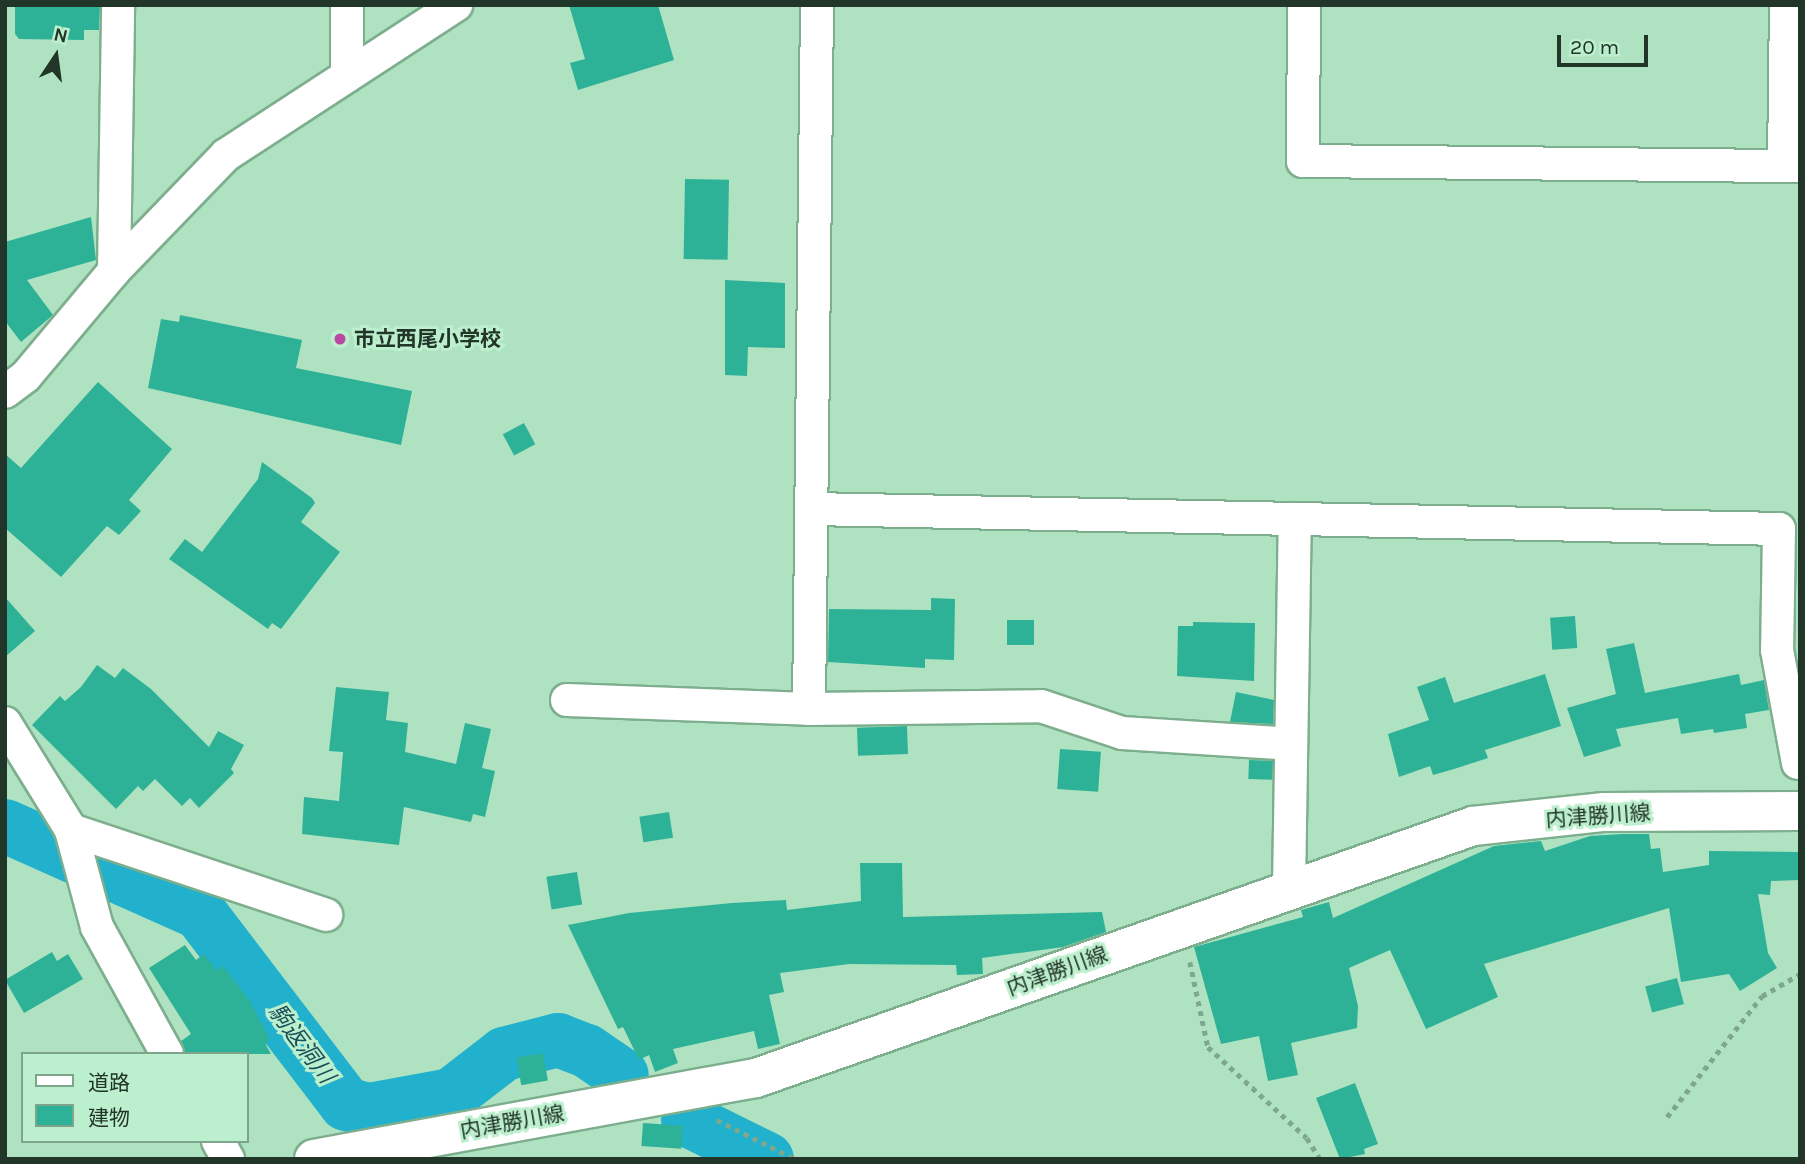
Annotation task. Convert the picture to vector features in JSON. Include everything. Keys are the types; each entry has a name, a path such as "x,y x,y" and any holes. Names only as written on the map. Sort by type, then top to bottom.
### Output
{"main road":[{"name":"内津勝川線","path":"320,1158 756,1078 1183,926 1474,827 1604,812 1800,811"}],"street":[{"path":"114,271 118,5"},
{"path":"347,5 347,76"},
{"path":"5,392 26,376 114,271 226,155 456,5"},
{"path":"809,709 817,5"},
{"path":"1304,5 1303,161 1792,165 1786,5"},
{"path":"811,509 1779,529 1777,650 1798,763"},
{"path":"1289,889 1295,519"},
{"path":"567,700 809,709 1041,706 1122,733 1290,744"},
{"path":"5,723 71,830 97,927 166,1052"},
{"path":"71,830 326,915"},
{"path":"219,1143 228,1159"}],"path":[{"path":"1183,926 1208,1047 1307,1138 1320,1159"},
{"path":"1667,1117 1762,996 1800,974"},
{"path":"691,1090 719,1122 795,1159"}],"building":[{"path":"100,5 99,30 84,30 84,40 19,39 15,34 15,6"},
{"path":"569,5 658,5 674,60 578,90 570,63 585,59"},
{"path":"685,179 729,180 728,260 684,259"},
{"path":"91,217 96,260 27,280 53,315 21,342 5,321 5,242"},
{"path":"725,280 785,283 785,348 748,347 747,376 725,375"},
{"path":"180,315 302,340 296,368 412,391 401,445 148,388 161,319 179,322"},
{"path":"98,382 172,449 129,500 141,511 119,535 107,526 61,577 5,528 5,454 21,468"},
{"path":"524,423 535,444 514,455 503,434"},
{"path":"262,462 312,498 315,503 301,522 340,552 281,629 272,623 268,629 169,559 185,539 202,552 258,479"},
{"path":"5,597 35,631 5,657"},
{"path":"931,598 955,599 954,660 925,659 925,668 828,662 829,609 931,610"},
{"path":"1575,616 1577,648 1552,650 1550,618"},
{"path":"1007,620 1034,620 1034,645 1007,645"},
{"path":"1193,622 1255,623 1254,681 1177,676 1178,626 1193,626"},
{"path":"1634,643 1645,693 1739,674 1741,685 1764,680 1769,710 1745,714 1747,728 1714,733 1713,729 1681,734 1678,718 1616,729 1621,746 1584,757 1567,708 1616,694 1606,649"},
{"path":"97,665 115,678 123,668 151,689 209,747 218,731 244,745 231,769 234,773 199,808 190,798 182,806 155,779 143,791 138,786 116,809 32,725 60,696 65,701 81,687"},
{"path":"1545,674 1561,726 1485,750 1488,758 1454,769 1433,775 1430,766 1399,777 1388,734 1429,720 1417,687 1445,677 1454,703"},
{"path":"336,687 389,692 386,720 408,723 405,752 456,764 465,723 491,729 482,768 495,771 485,817 473,814 471,822 404,807 399,845 302,834 304,797 339,801 343,752 329,751"},
{"path":"1236,692 1274,700 1273,724 1230,722"},
{"path":"907,726 908,754 858,756 857,728"},
{"path":"1060,749 1101,752 1098,792 1057,789"},
{"path":"1249,760 1273,761 1272,780 1248,779"},
{"path":"669,812 673,838 643,842 639,817"},
{"path":"1649,834 1651,849 1660,848 1663,872 1709,865 1709,851 1800,852 1800,880 1771,881 1770,895 1758,894 1768,953 1777,968 1740,991 1729,974 1681,982 1669,908 1484,964 1498,997 1426,1029 1390,950 1349,968 1358,1006 1357,1028 1291,1043 1298,1075 1268,1081 1259,1036 1221,1044 1194,947 1303,917 1301,910 1329,902 1333,918 1494,846 1541,841 1545,851 1590,836"},
{"path":"860,863 902,863 903,917 1102,912 1106,932 1063,947 982,958 983,974 957,975 956,965 849,964 780,973 784,992 769,995 780,1044 758,1049 754,1031 673,1049 678,1063 655,1072 649,1055 639,1060 623,1027 618,1029 568,925 629,913 732,903 786,900 787,910 861,901"},
{"path":"577,872 582,905 552,909 546,877"},
{"path":"185,945 196,960 204,954 217,971 223,966 249,1000 269,1038 266,1045 271,1054 184,1052 181,1041 191,1034 149,968"},
{"path":"52,952 57,961 68,954 83,979 24,1013 5,980"},
{"path":"1677,978 1684,1004 1652,1013 1645,987"},
{"path":"543,1053 548,1081 521,1085 516,1058"},
{"path":"1355,1083 1378,1144 1364,1149 1365,1154 1340,1159 1316,1098"},
{"path":"643,1123 683,1126 681,1149 641,1146"}],"waterway":[{"name":"駒返洞川","path":"5,826 200,913 346,1104 369,1110 451,1095 504,1054 558,1040 587,1051 622,1075"},
{"name":"駒返洞川","path":"688,1120 767,1159"}],"place":[{"name":"市立西尾小学校","path":"340,339"}]}
